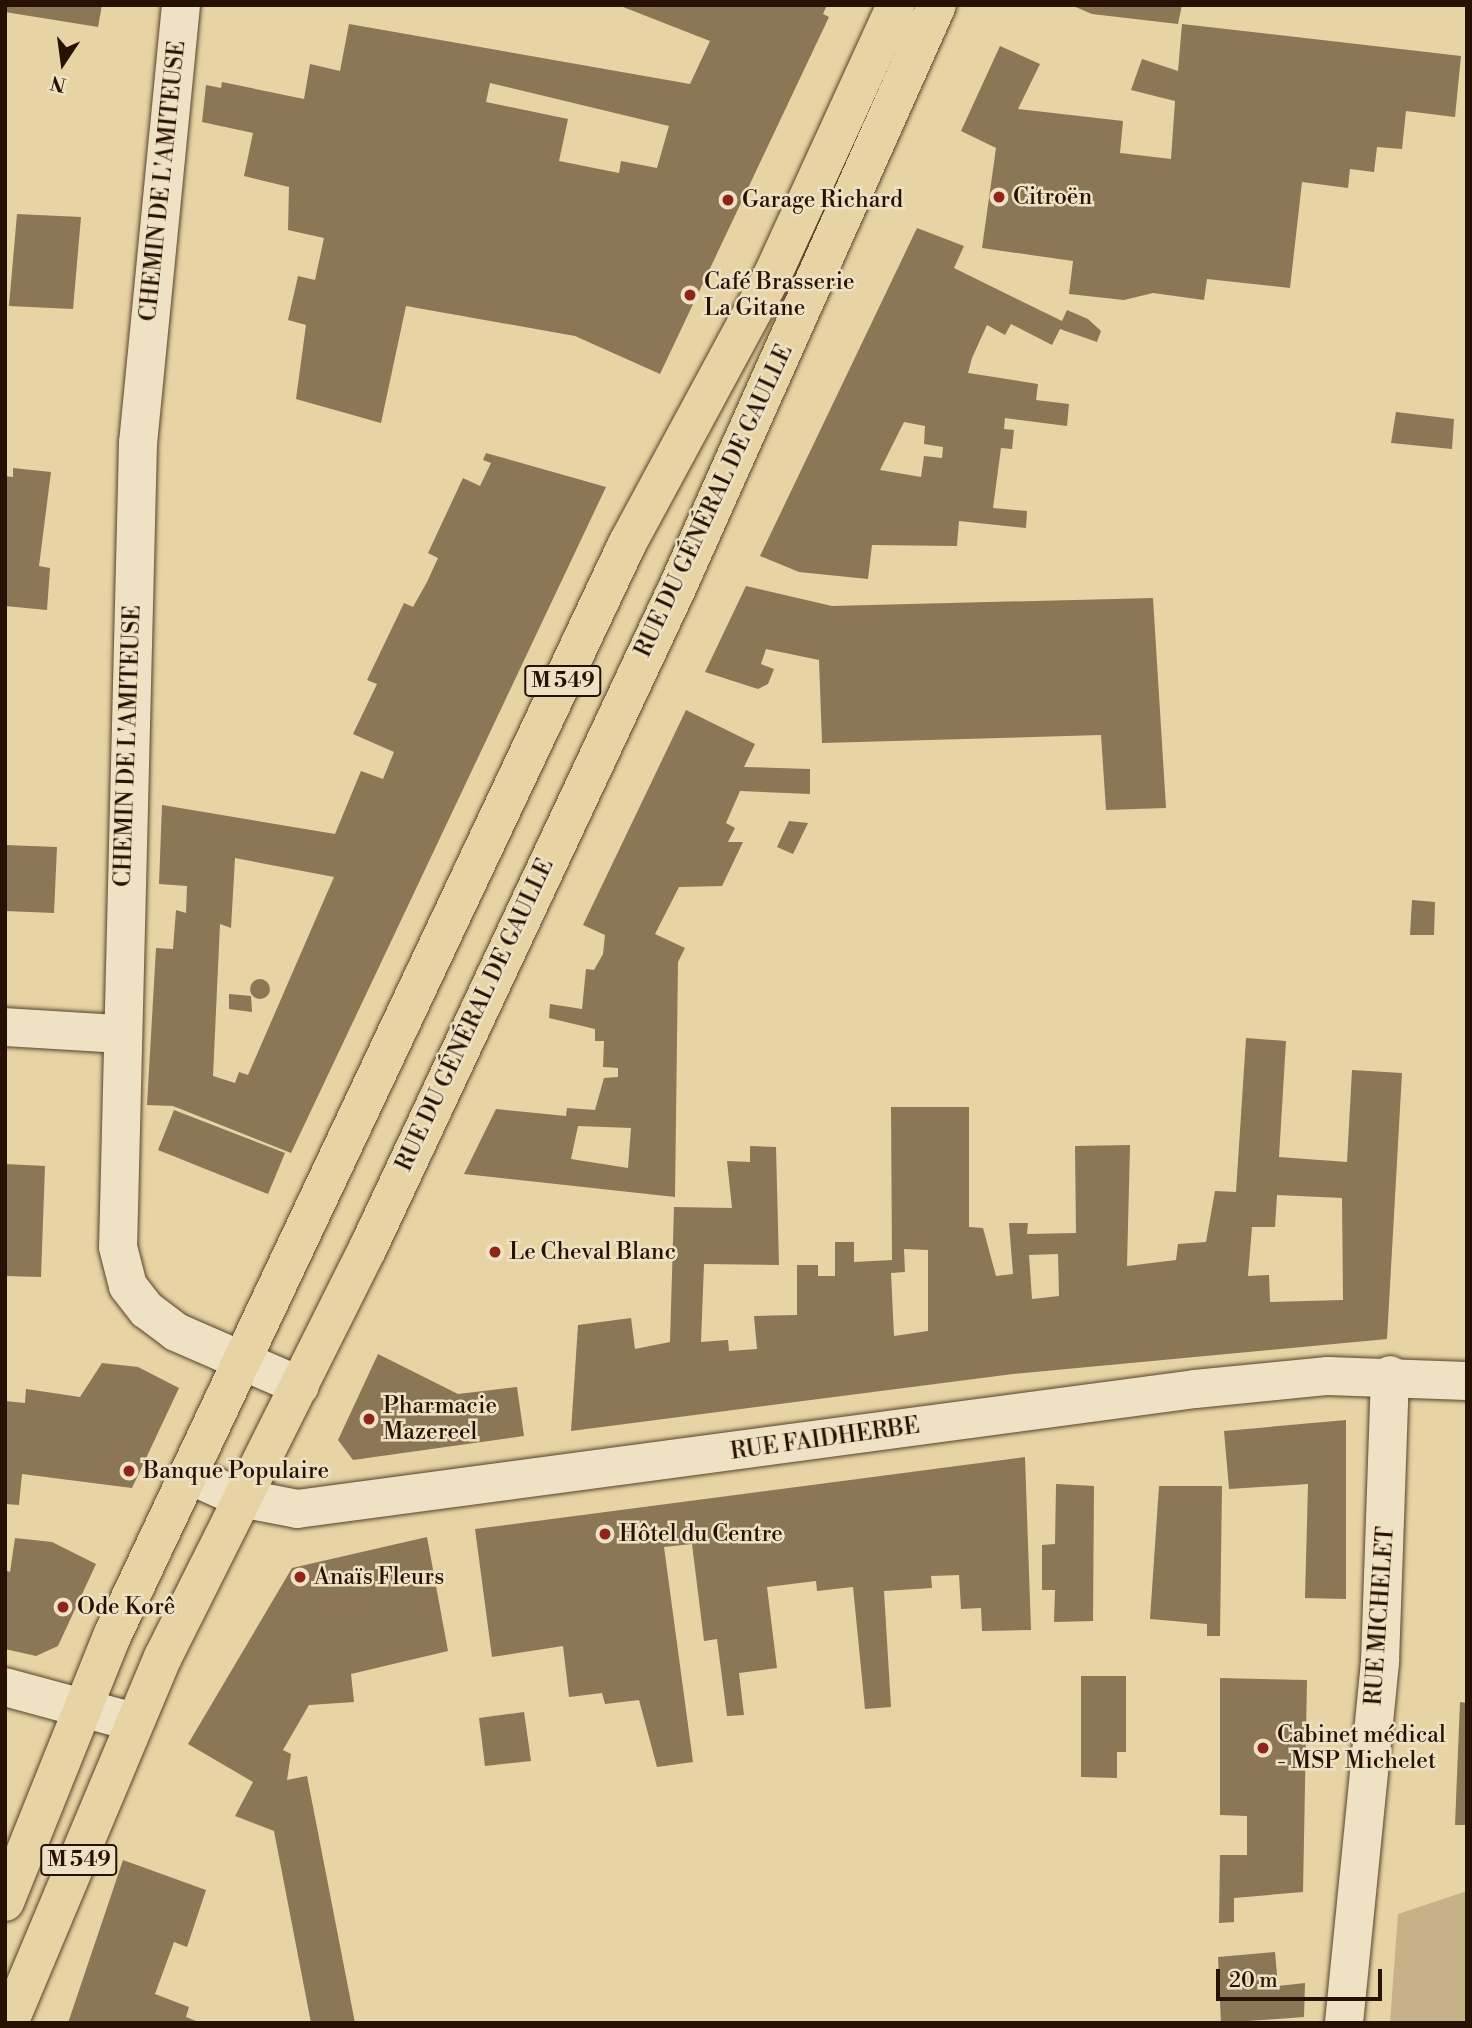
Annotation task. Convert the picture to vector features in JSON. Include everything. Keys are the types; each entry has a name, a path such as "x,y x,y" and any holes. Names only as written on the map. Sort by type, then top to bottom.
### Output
{"main road":[{"name":"RUE DU GÉNÉRAL DE GAULLE","path":"5,1902 80,1707 627,544 772,276 896,5"},
{"name":"RUE DU GÉNÉRAL DE GAULLE","path":"9,2023 134,1722 241,1498 300,1386 678,586 937,5"}],"street":[{"name":"CHEMIN DE L'AMITEUSE","path":"181,5 138,443 116,1194 128,1286 176,1332 300,1386"},
{"path":"5,1027 119,1034"},
{"name":"RUE FAIDHERBE","path":"189,1475 241,1498 297,1508 1195,1389 1390,1376 1467,1381"},
{"name":"RUE MICHELET","path":"1343,2023 1381,1649 1390,1376"},
{"path":"5,1687 134,1722"}],"shaded area":[{"path":"1467,1891 1467,2023 1390,2023 1398,1914"}],"building":[{"path":"5,5 102,5 98,27 5,12"},
{"path":"618,5 827,5 823,14 829,17 660,374 575,336 406,306 381,423 296,399 306,325 288,320 298,276 315,280 324,238 288,230 289,187 244,176 253,133 202,122 206,85 221,88 222,82 304,99 310,64 340,71 349,24 690,84 710,41","holes":["490,83 669,126 657,168 621,161 619,173 559,161 568,119 486,102"]},
{"path":"1071,5 1182,5 1178,24 1092,14"},
{"path":"1182,24 1461,56 1455,117 1406,111 1402,149 1377,147 1374,172 1350,169 1348,188 1302,182 1290,288 1207,279 1204,300 1153,293 1124,300 1069,294 1073,261 982,248 996,148 961,131 1000,46 1040,64 1018,109 1123,121 1120,153 1171,159 1175,101 1131,90 1142,59 1178,71"},
{"path":"17,214 81,217 73,309 9,306"},
{"path":"917,228 964,246 954,268 1062,321 1067,310 1088,319 1101,331 1097,342 1060,329 1052,345 1011,324 1005,335 987,325 972,358 968,373 1038,384 1036,400 1069,404 1067,426 1005,418 1004,429 1014,430 1012,449 1001,448 993,508 1027,511 1026,528 959,521 957,546 872,545 868,579 799,572 760,556","holes":["904,422 925,426 924,444 943,447 942,458 924,456 921,477 880,470"]},
{"path":"1396,412 1454,419 1452,449 1391,443"},
{"path":"486,453 606,487 291,1153 173,1106 147,1105 156,948 173,949 176,910 186,913 187,886 159,884 162,805 335,834 361,771 383,779 394,752 353,734 377,684 367,680 404,603 413,607 427,582 438,558 428,553 463,478 480,486 491,463 483,460","holes":["235,858 334,877 248,1075 239,1072 235,1083 213,1076 220,924 231,928"]},
{"path":"13,468 51,472 39,566 50,568 47,610 5,606 5,476 13,477"},
{"path":"746,586 832,606 1153,598 1166,808 1106,810 1101,735 822,743 819,660 766,649 761,664 774,669 768,684 758,689 705,672"},
{"path":"686,710 755,744 744,767 810,769 810,794 740,791 726,823 735,828 728,842 743,842 722,886 679,887 655,934 685,948 678,962 675,1197 464,1174 496,1109 566,1116 567,1108 595,1110 604,1078 618,1077 618,1068 603,1067 604,1041 595,1041 595,1029 549,1018 550,1004 582,1009 586,969 594,970 603,954 605,935 583,925","holes":["578,1126 631,1128 628,1168 571,1159"]},
{"path":"789,821 808,823 793,854 777,847"},
{"path":"5,845 57,847 54,913 5,911"},
{"path":"1412,900 1435,902 1434,935 1410,935"},
{"path":"260,979 267,982 270,989 267,996 260,999 253,996 250,989 253,982"},
{"path":"229,994 251,996 252,1012 229,1009"},
{"path":"1246,1038 1286,1041 1279,1157 1347,1162 1352,1070 1402,1073 1387,1339 1013,1374 571,1431 578,1325 631,1318 635,1349 670,1342 674,1207 732,1208 727,1161 750,1162 750,1146 776,1147 779,1265 704,1264 701,1342 728,1340 729,1351 757,1349 754,1316 797,1315 797,1265 818,1265 818,1276 835,1276 835,1242 854,1242 854,1262 892,1260 891,1107 969,1107 969,1227 983,1228 996,1276 1013,1274 1009,1223 1028,1223 1027,1234 1076,1233 1075,1146 1130,1145 1127,1266 1176,1260 1178,1244 1206,1242 1215,1191 1236,1192","holes":["1277,1195 1342,1198 1343,1300 1270,1302 1269,1275 1248,1276 1252,1227 1275,1227","904,1249 928,1250 928,1331 894,1336 891,1273 905,1272","1058,1254 1059,1296 1032,1299 1029,1255"]},
{"path":"174,1110 285,1153 268,1194 158,1150"},
{"path":"5,1164 45,1166 41,1277 5,1276"},
{"path":"378,1354 458,1394 517,1387 524,1436 353,1460 338,1440"},
{"path":"102,1363 138,1367 179,1388 132,1488 22,1474 19,1505 5,1504 5,1401 25,1403 26,1389 80,1397"},
{"path":"1346,1420 1346,1599 1305,1598 1308,1484 1229,1489 1224,1431"},
{"path":"1025,1457 1031,1630 982,1631 981,1608 961,1609 959,1575 931,1576 932,1588 884,1591 891,1707 865,1709 853,1587 817,1591 816,1581 767,1587 777,1668 739,1673 744,1715 727,1716 717,1639 704,1641 692,1544 664,1547 693,1762 657,1767 639,1700 605,1704 602,1693 569,1697 563,1646 492,1657 475,1529"},
{"path":"1056,1484 1094,1486 1093,1621 1054,1622 1055,1590 1042,1590 1042,1545 1055,1544"},
{"path":"1159,1486 1222,1486 1220,1636 1207,1636 1207,1624 1150,1619"},
{"path":"427,1537 448,1651 351,1674 354,1702 309,1705 283,1750 291,1754 287,1780 307,1776 355,2023 311,2023 274,1831 235,1816 253,1782 188,1744 292,1568"},
{"path":"15,1538 52,1542 96,1564 58,1646 36,1656 5,1649 5,1570 10,1572"},
{"path":"1081,1676 1126,1676 1126,1752 1117,1752 1117,1778 1081,1777"},
{"name":"Cabinet médical - MSP Michelet","path":"1220,1678 1307,1680 1303,1892 1234,1898 1234,1922 1219,1923 1220,1855 1247,1855 1247,1816 1220,1815"},
{"path":"1460,1702 1467,1703 1467,1825 1455,1825"},
{"path":"524,1712 531,1761 485,1766 479,1718"},
{"path":"123,1860 206,1890 187,1947 174,1942 155,1994 189,2007 186,2017 201,2023 68,2023"},
{"path":"1275,1952 1278,1986 1305,1983 1304,2017 1221,2023 1218,1957"}],"place":[{"name":"Citroën","path":"999,197"},
{"name":"Garage Richard","path":"728,200"},
{"name":"Café Brasserie La Gitane","path":"690,295"},
{"name":"Le Cheval Blanc","path":"495,1252"},
{"name":"Pharmacie Mazereel","path":"369,1419"},
{"name":"Banque Populaire","path":"129,1471"},
{"name":"Hôtel du Centre","path":"605,1534"},
{"name":"Anaïs Fleurs","path":"300,1577"},
{"name":"Ode Korê","path":"63,1607"},
{"name":"Cabinet médical - MSP Michelet","path":"1263,1748"}]}
